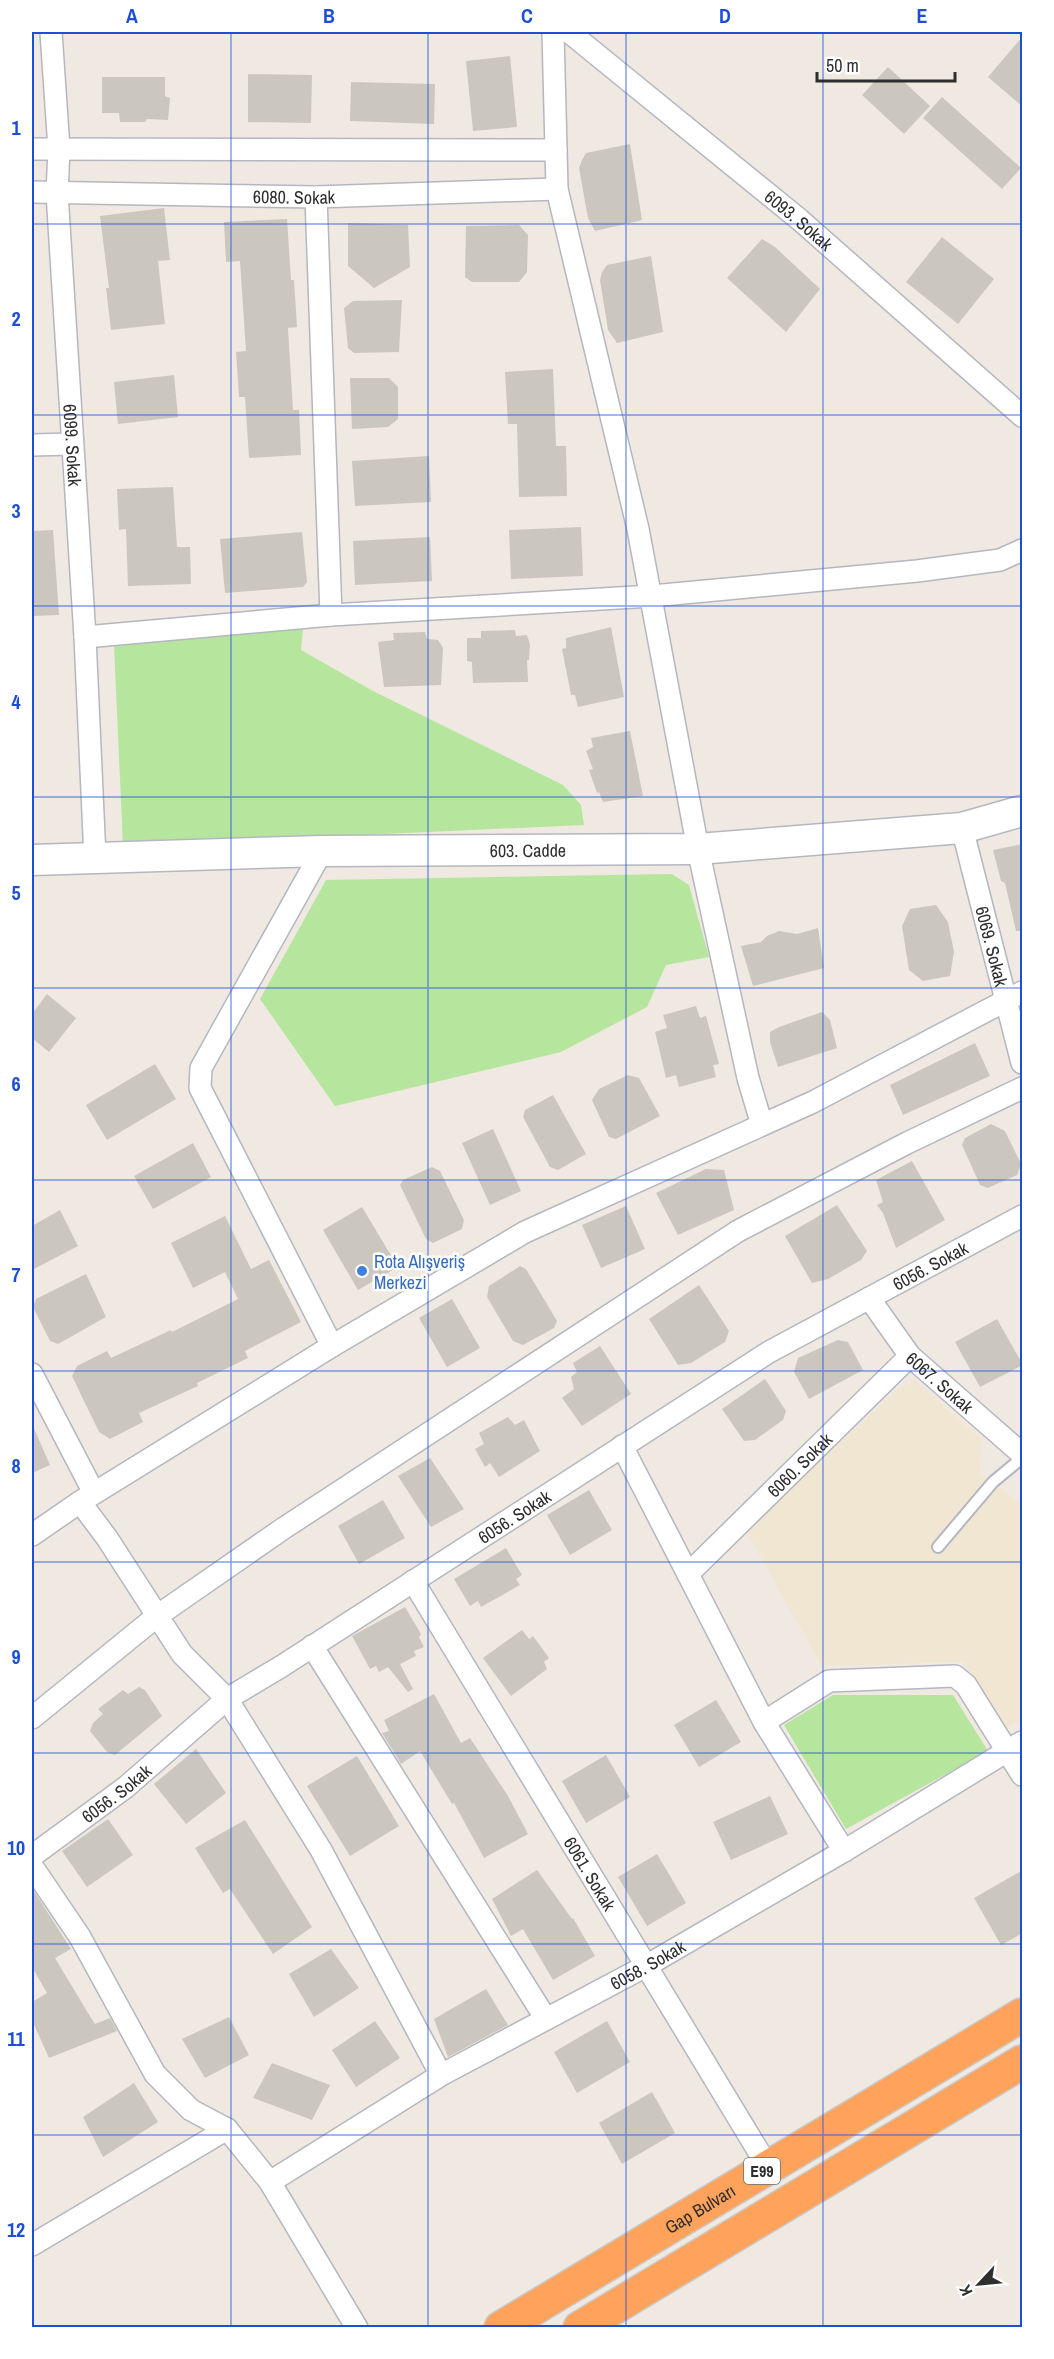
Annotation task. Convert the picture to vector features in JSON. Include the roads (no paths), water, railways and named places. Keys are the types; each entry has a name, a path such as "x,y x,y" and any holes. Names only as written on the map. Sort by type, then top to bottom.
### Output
{"highway":[{"name":"Gap Bulvarı","path":"501,2328 1023,2015"},
{"name":"E99","path":"580,2328 1023,2062"}],"street":[{"name":"6099. Sokak","path":"51,32 60,149 57,193 85,637 95,858"},
{"path":"553,32 557,189 638,529 698,849 748,1078 762,1125"},
{"name":"6093. Sokak","path":"569,32 800,220 1023,416"},
{"path":"32,149 556,150"},
{"name":"6080. Sokak","path":"32,192 316,196 557,189"},
{"path":"316,196 332,615"},
{"path":"32,445 72,444"},
{"path":"85,637 332,615 652,596 917,571 1000,560 1023,550"},
{"name":"603. Cadde","path":"32,860 322,851 698,849 962,828 1023,811"},
{"name":"6069. Sokak","path":"962,828 1015,996 1023,1063"},
{"path":"322,851 201,1068 201,1088 332,1346"},
{"path":"32,1535 87,1497 332,1346 525,1232 813,1102 1015,996"},
{"path":"32,1718 157,1616 284,1528 738,1231 908,1143 1023,1088"},
{"name":"6056. Sokak","path":"32,1856 126,1787 227,1699 769,1352 1023,1216"},
{"name":"6067. Sokak","path":"869,1298 910,1356 1023,1456"},
{"name":"6060. Sokak","path":"688,1574 910,1356"},
{"path":"32,1374 107,1538 182,1654 227,1699 321,1850 441,2075"},
{"path":"622,1446 764,1722 844,1851"},
{"name":"6061. Sokak","path":"413,1581 768,2167"},
{"path":"312,1646 546,2019"},
{"path":"764,1722 829,1681 955,1676 966,1685 1015,1747 1023,1775"},
{"name":"6058. Sokak","path":"270,2182 441,2075 646,1966 844,1851 1015,1747"},
{"path":"32,1866 80,1936 155,2074 191,2110 227,2129 270,2182 357,2328"},
{"path":"32,2245 227,2129"}],"lane":[{"path":"938,1547 993,1482 1023,1456"}],"place":[{"name":"Rota Alışveriş Merkezi","path":"362,1271"}]}
